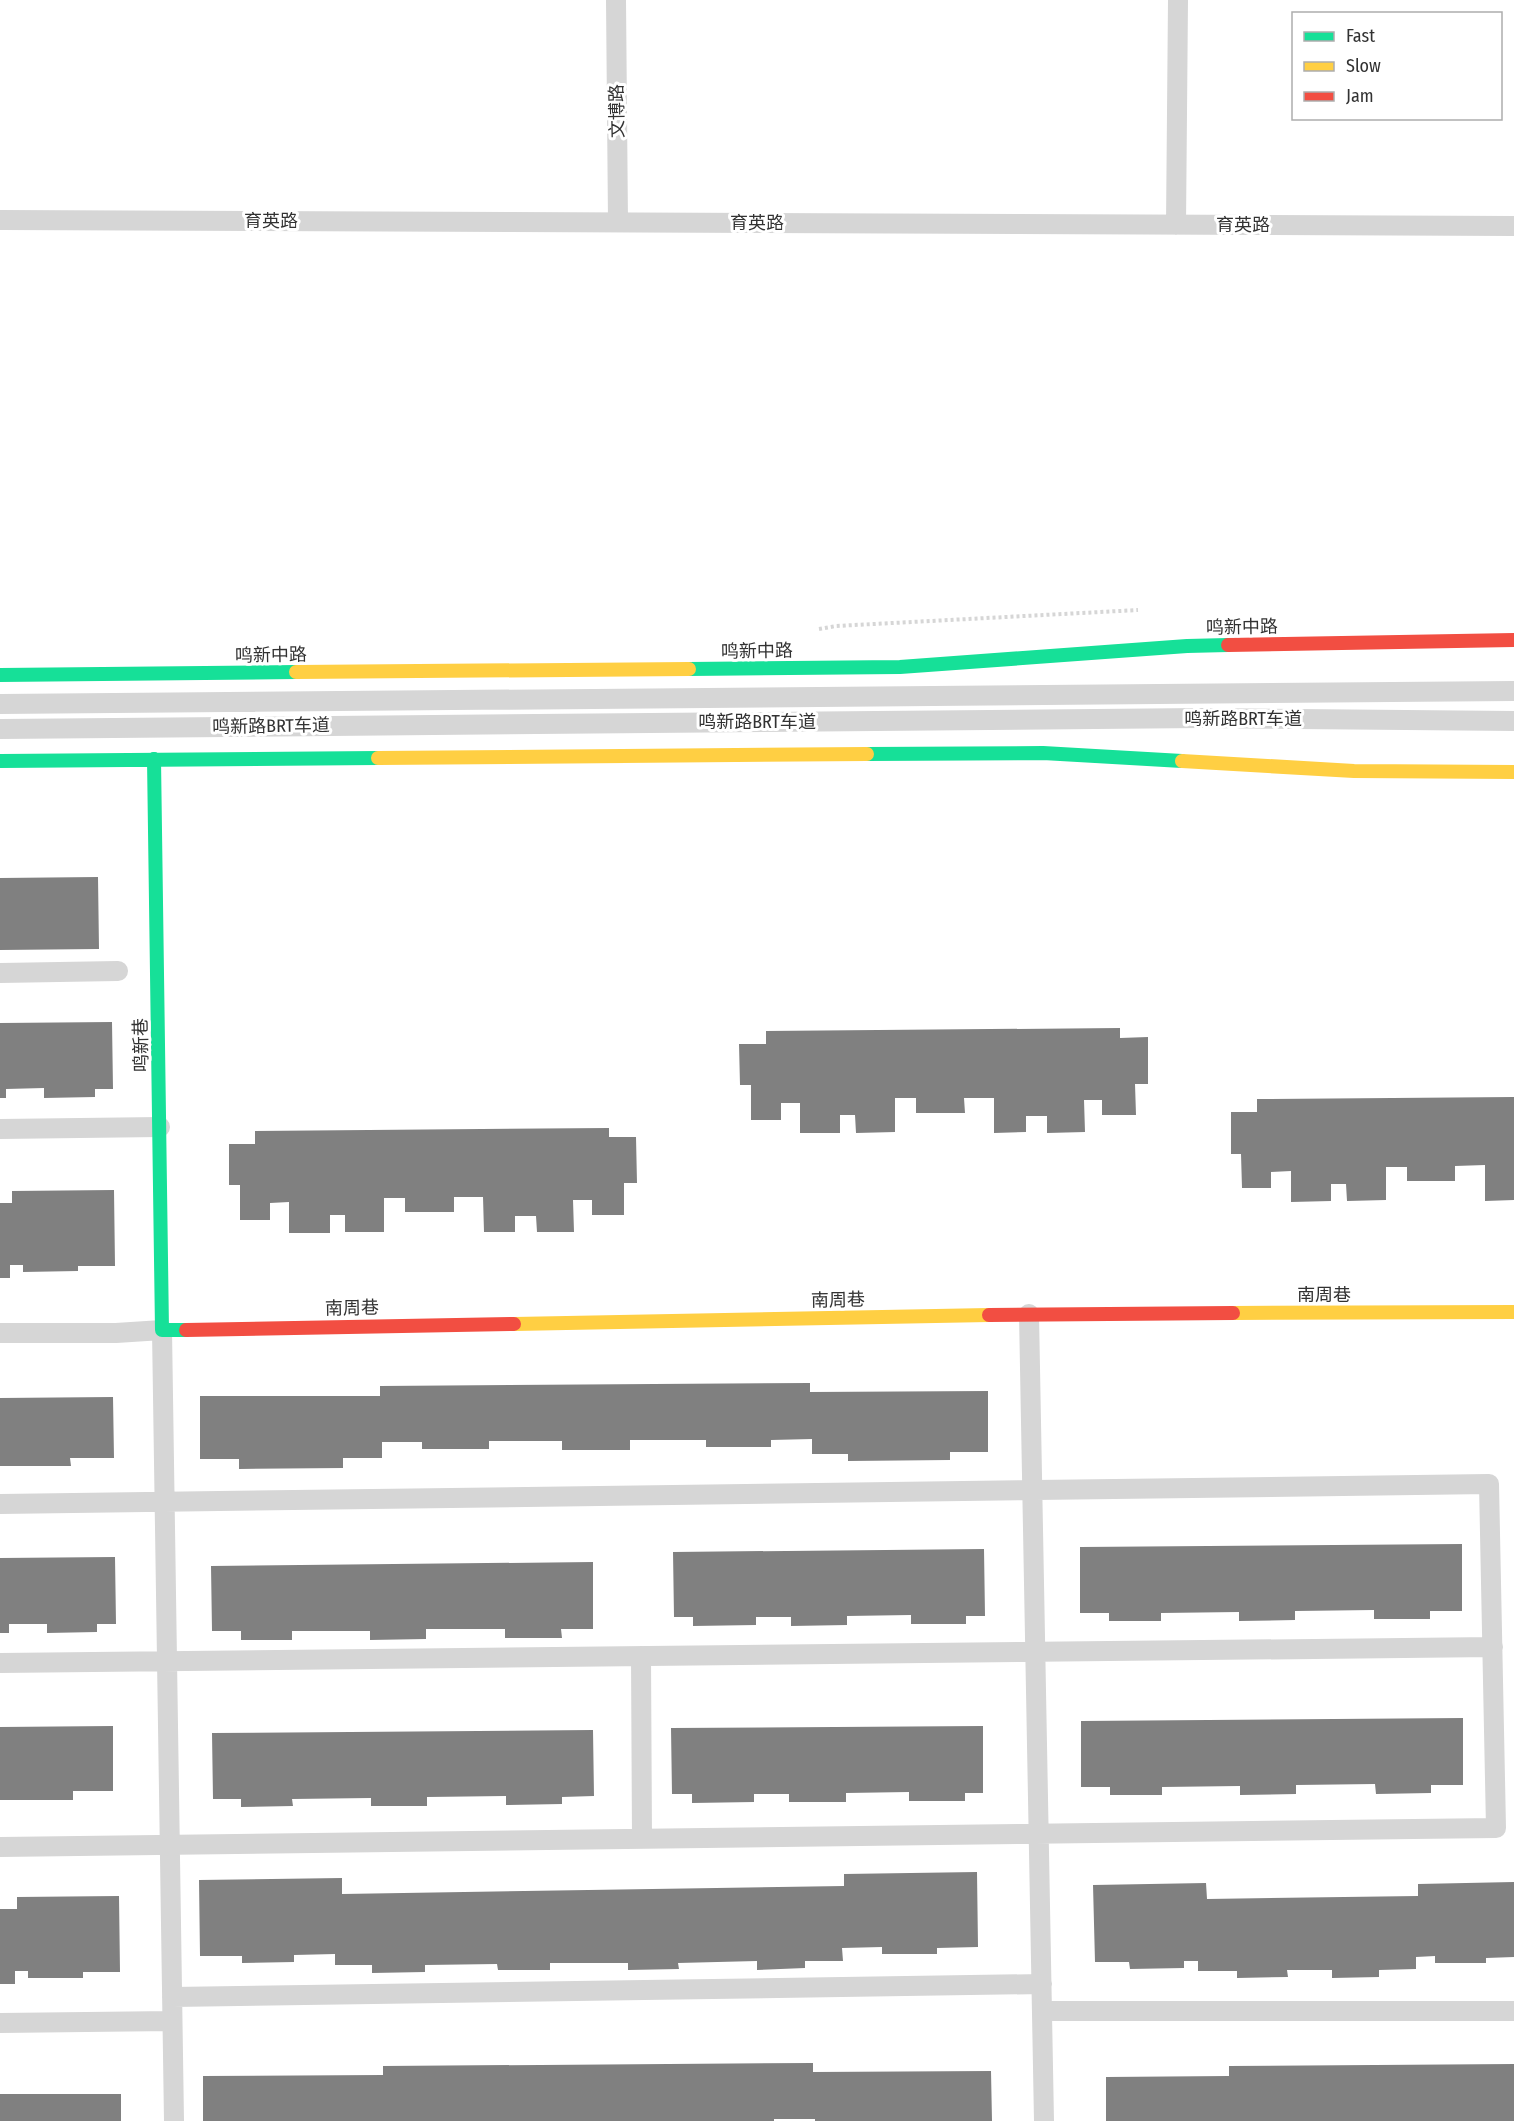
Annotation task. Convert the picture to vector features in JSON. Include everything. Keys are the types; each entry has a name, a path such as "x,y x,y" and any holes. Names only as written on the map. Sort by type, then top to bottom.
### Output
{"main road":[{"name":"鸣新中路","path":"0,675 900,667 1187,645 1514,640"},
{"path":"0,761 1043,753 1354,771 1514,772"},
{"name":"鸣新巷","path":"154,759 162,1330"},
{"name":"南周巷","path":"162,1330 1029,1314 1514,1312"}],"lane":[{"name":"文博路","path":"616,0 618,222"},
{"path":"1176,225 1178,0"},
{"name":"育英路","path":"0,220 1514,226"},
{"name":"鸣新路BRT车道","path":"0,704 1514,691"},
{"name":"鸣新路BRT车道","path":"0,729 1189,718 1514,721"},
{"path":"0,973 118,971"},
{"path":"0,1129 160,1127"},
{"path":"1029,1314 1044,2121"},
{"path":"0,1334 116,1333 162,1330 174,2121"},
{"path":"0,1504 1489,1484 1496,1828 0,1847"},
{"path":"0,1663 1493,1647"},
{"path":"641,1656 642,1839"},
{"path":"172,1997 1042,1984"},
{"path":"1042,2011 1514,2011"},
{"path":"0,2023 172,2021"}],"path":[{"path":"814,630 1113,610 1148,610"}],"building":[{"path":"98,877 99,949 0,950 0,878"},
{"path":"112,1022 113,1089 95,1089 95,1097 44,1098 44,1088 6,1089 6,1098 0,1098 0,1023"},
{"path":"1120,1028 1120,1038 1148,1037 1148,1084 1135,1084 1136,1115 1102,1115 1102,1100 1084,1100 1085,1132 1047,1133 1047,1116 1026,1116 1026,1132 994,1133 994,1098 964,1098 965,1113 916,1113 916,1098 895,1098 895,1132 856,1133 855,1115 840,1115 840,1133 800,1133 800,1103 781,1103 781,1120 751,1120 751,1085 740,1085 739,1044 766,1044 766,1031"},
{"path":"1514,1097 1514,1200 1485,1201 1485,1165 1455,1166 1455,1181 1407,1181 1407,1167 1386,1167 1386,1200 1347,1201 1346,1184 1331,1184 1331,1201 1291,1202 1291,1171 1271,1172 1271,1188 1242,1188 1241,1154 1231,1154 1231,1112 1257,1112 1257,1099"},
{"path":"609,1128 609,1137 636,1137 637,1183 624,1183 624,1215 592,1215 592,1200 573,1200 574,1232 537,1232 536,1216 515,1216 515,1232 484,1232 483,1197 454,1197 454,1212 405,1212 405,1198 384,1198 384,1232 345,1232 345,1215 330,1215 330,1233 289,1233 289,1202 270,1203 270,1220 240,1220 240,1185 229,1185 229,1144 255,1144 255,1131"},
{"path":"114,1190 115,1266 78,1266 78,1271 23,1272 23,1265 10,1265 10,1278 0,1278 0,1203 12,1203 12,1191"},
{"path":"810,1383 810,1392 988,1391 988,1452 950,1452 950,1460 848,1461 848,1454 812,1454 812,1439 771,1440 771,1447 706,1447 706,1440 630,1440 630,1450 562,1450 562,1441 489,1441 489,1449 422,1449 422,1442 382,1442 382,1458 343,1458 343,1468 239,1469 239,1459 200,1459 200,1396 380,1396 380,1386"},
{"path":"113,1397 114,1458 70,1458 71,1466 0,1466 0,1398"},
{"path":"1462,1544 1462,1611 1430,1611 1430,1619 1374,1619 1374,1610 1295,1611 1295,1620 1239,1621 1239,1612 1161,1613 1161,1621 1109,1621 1109,1613 1080,1613 1080,1547"},
{"path":"984,1549 985,1616 966,1616 966,1624 911,1624 911,1615 847,1616 847,1625 791,1626 791,1617 756,1617 756,1625 693,1626 693,1617 674,1617 673,1552"},
{"path":"115,1557 116,1624 97,1624 97,1632 47,1633 47,1624 9,1624 9,1633 0,1633 0,1558"},
{"path":"593,1562 593,1629 561,1629 562,1638 505,1638 505,1629 426,1629 426,1639 370,1640 370,1631 292,1631 292,1640 241,1640 241,1631 212,1631 211,1566"},
{"path":"1463,1718 1463,1785 1431,1785 1431,1793 1376,1794 1375,1784 1296,1785 1296,1794 1240,1795 1240,1786 1162,1787 1162,1795 1110,1795 1110,1787 1081,1787 1081,1721"},
{"path":"113,1726 113,1791 73,1791 73,1800 0,1800 0,1727"},
{"path":"983,1726 983,1793 965,1793 965,1801 909,1801 909,1792 846,1793 846,1802 789,1802 789,1794 754,1794 754,1802 692,1803 692,1794 672,1794 671,1728"},
{"path":"593,1730 594,1796 562,1797 562,1804 506,1805 506,1796 427,1797 427,1806 371,1806 371,1798 292,1799 293,1806 241,1807 241,1799 213,1799 212,1733"},
{"path":"977,1872 978,1947 937,1948 937,1954 882,1954 882,1947 842,1948 843,1961 805,1961 805,1968 757,1970 757,1961 678,1963 679,1969 628,1970 628,1963 550,1963 550,1970 498,1970 497,1964 425,1965 425,1972 372,1973 372,1965 335,1965 335,1954 294,1955 294,1962 242,1963 242,1956 200,1956 199,1880 342,1878 342,1894 844,1886 844,1874"},
{"path":"1514,1882 1514,1957 1486,1958 1486,1963 1435,1963 1435,1956 1416,1957 1416,1969 1379,1970 1379,1977 1332,1978 1332,1970 1287,1970 1288,1977 1237,1978 1237,1971 1198,1971 1198,1961 1184,1961 1184,1968 1130,1969 1129,1962 1095,1962 1093,1885 1206,1883 1207,1899 1418,1896 1418,1884"},
{"path":"119,1896 120,1972 83,1972 83,1978 28,1978 28,1971 15,1971 15,1984 0,1984 0,1909 17,1909 17,1897"},
{"path":"813,2063 813,2072 991,2071 992,2121 774,2119 774,2121 203,2121 203,2076 383,2075 383,2066"},
{"path":"1514,2064 1514,2121 1106,2121 1106,2077 1229,2076 1229,2066"},
{"path":"0,2094 121,2094 121,2121 0,2121"}],"traffic: fast":[{"path":"689,669 900,667 1228,645"},
{"path":"0,675 296,672"},
{"path":"867,754 1043,753 1182,761"},
{"path":"0,761 378,758"},
{"path":"154,759 162,1330 186,1330"}],"traffic: slow":[{"path":"296,672 689,669"},
{"path":"378,758 867,754"},
{"path":"1182,761 1354,771 1514,772"},
{"path":"1233,1313 1514,1312"},
{"path":"514,1324 989,1315"}],"traffic: jam":[{"path":"1228,645 1514,640"},
{"path":"989,1315 1233,1313"},
{"path":"186,1330 514,1324"}]}
